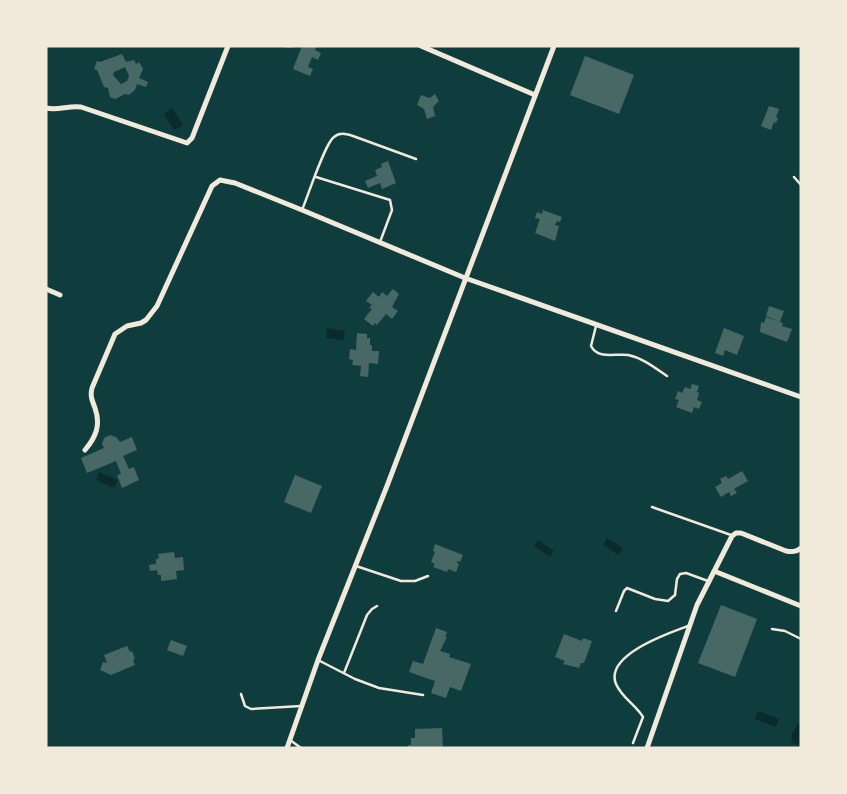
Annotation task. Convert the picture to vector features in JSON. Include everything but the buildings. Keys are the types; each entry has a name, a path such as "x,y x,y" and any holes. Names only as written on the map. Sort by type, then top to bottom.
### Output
{"street":[{"path":"46,108 81,107 187,143 192,138 228,46"},
{"path":"422,46 535,95"},
{"path":"287,748 318,660 356,566 554,46"},
{"path":"85,450 95,436 98,424 91,397 92,388 115,334 127,326 141,324 157,306 212,186 220,180 228,181 302,210 465,278 801,397"},
{"path":"46,289 60,295"},
{"path":"647,748 690,625 708,581 732,536 736,533 741,533 786,551 798,551 801,548"},
{"path":"714,571 801,606"}],"lane":[{"path":"286,46 292,46"},
{"path":"302,210 326,147 332,138 344,133 416,159"},
{"path":"794,176 801,185"},
{"path":"316,177 390,200 392,210 379,243"},
{"path":"596,324 591,346 594,351 604,355 628,356 640,359 667,376"},
{"path":"652,507 732,536"},
{"path":"356,566 401,581 414,581 428,576"},
{"path":"616,612 627,588 655,599 668,601 675,595 677,579 680,574 686,573 708,581"},
{"path":"344,673 367,616 377,606"},
{"path":"633,743 643,717 617,687 614,675 616,670 633,651 690,625"},
{"path":"772,629 784,631 801,639"},
{"path":"318,660 378,688 423,695"},
{"path":"242,694 246,706 251,709 302,706"},
{"path":"290,740 300,748"}],"water":[{"path":"172,108 183,125 174,130 164,114"},
{"path":"327,328 345,331 344,340 326,338"},
{"path":"99,472 118,480 114,488 96,480"},
{"path":"607,538 623,548 619,555 603,545"},
{"path":"538,540 554,551 550,557 534,546"},
{"path":"758,711 779,719 776,727 755,719"},
{"path":"801,719 801,744 797,745 792,742 791,735"}]}
